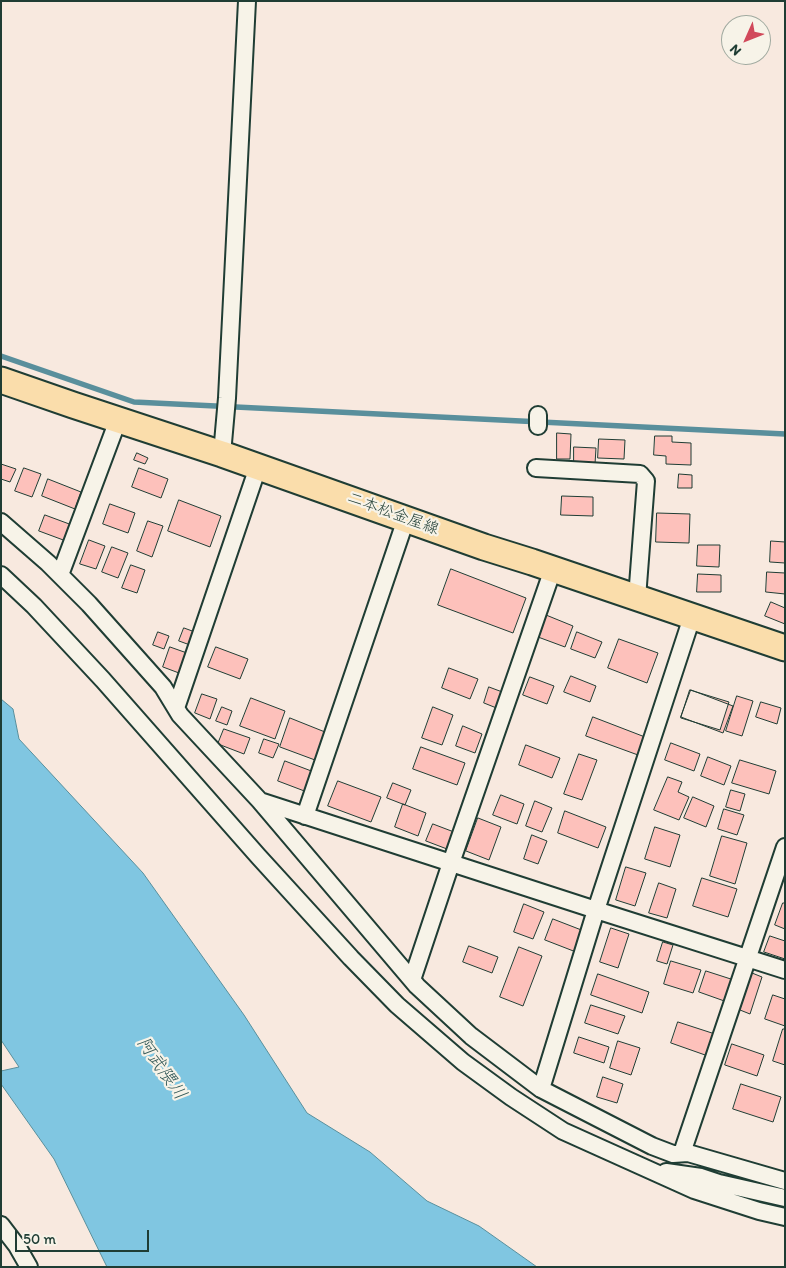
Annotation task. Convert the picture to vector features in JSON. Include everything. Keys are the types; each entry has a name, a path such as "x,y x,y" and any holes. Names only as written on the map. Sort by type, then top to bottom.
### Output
{"main road":[{"name":"二本松金屋線","path":"1,380 258,466 484,547 785,648"}],"street":[{"path":"222,454 227,398 247,1"},
{"path":"60,575 118,420"},
{"path":"176,708 258,466"},
{"path":"536,468 640,474 646,481 637,598"},
{"path":"305,816 406,519"},
{"path":"1,522 35,551 89,604 163,687 180,715 260,801 417,986 471,1036 541,1089 652,1146 673,1154 688,1153 697,1155 785,1181"},
{"path":"412,980 553,569"},
{"path":"1,575 34,606 103,680 258,856 396,1006 462,1062 511,1098 563,1131 694,1190 759,1211 785,1217"},
{"path":"541,1089 596,910 692,617"},
{"path":"260,801 785,970"},
{"path":"682,1153 785,847"},
{"path":"657,1174 663,1171 701,1176 719,1184 785,1198"},
{"path":"1,1225 17,1246 29,1267"}],"water":[{"name":"阿武隈川","path":"1,699 13,709 19,739 143,873 244,1015 307,1113 370,1152 427,1201 479,1226 537,1267 107,1267 54,1159 1,1084 1,1071 19,1067 1,1040"}],"building":[{"path":"557,433 571,434 570,459 557,459"},
{"path":"655,436 672,436 672,442 691,443 691,465 666,464 666,456 654,455"},
{"path":"599,439 625,440 624,459 598,458"},
{"path":"574,447 596,448 595,464 574,464"},
{"path":"137,453 148,458 145,464 134,460"},
{"path":"1,464 16,469 10,482 1,479"},
{"path":"24,468 41,474 32,497 15,491"},
{"path":"139,468 168,479 161,498 132,487"},
{"path":"679,474 692,475 692,488 678,488"},
{"path":"48,479 81,492 75,509 42,496"},
{"path":"562,496 593,497 593,516 561,515"},
{"path":"179,500 221,516 210,547 168,531"},
{"path":"110,504 135,513 128,533 103,524"},
{"path":"657,513 690,514 689,543 656,542"},
{"path":"45,515 72,525 66,541 39,531"},
{"path":"148,521 163,526 152,557 137,551"},
{"path":"89,540 105,546 96,569 80,564"},
{"path":"771,541 785,542 785,563 770,562"},
{"path":"698,545 720,545 719,567 697,566"},
{"path":"112,547 128,553 118,578 102,572"},
{"path":"131,565 145,570 137,593 122,588"},
{"path":"451,569 526,598 513,633 438,605"},
{"path":"767,572 785,573 785,594 766,592"},
{"path":"698,574 721,575 721,592 697,592"},
{"path":"771,602 785,608 785,624 765,616"},
{"path":"546,615 573,626 565,647 538,637"},
{"path":"184,628 195,632 190,645 179,641"},
{"path":"158,632 169,636 164,649 153,645"},
{"path":"577,632 602,642 595,658 571,649"},
{"path":"619,639 658,653 647,683 608,668"},
{"path":"170,647 187,653 179,673 163,667"},
{"path":"216,647 248,659 240,679 208,667"},
{"path":"449,668 478,679 470,699 442,688"},
{"path":"571,676 596,686 590,702 564,692"},
{"path":"530,677 554,686 547,704 523,695"},
{"path":"489,687 505,693 499,709 484,703"},
{"path":"690,690 729,702 720,730 681,718"},
{"path":"691,690 733,706 723,733 681,717"},
{"path":"202,694 217,699 210,719 195,713"},
{"path":"737,696 753,701 742,736 726,731"},
{"path":"251,698 285,711 275,739 240,726"},
{"path":"761,702 781,708 777,724 756,717"},
{"path":"222,707 232,711 227,725 216,721"},
{"path":"433,707 453,715 442,745 422,738"},
{"path":"593,717 645,737 638,755 586,736"},
{"path":"290,718 325,732 315,760 280,747"},
{"path":"463,726 482,734 475,753 456,746"},
{"path":"224,729 250,738 244,754 218,744"},
{"path":"264,739 279,744 273,758 259,753"},
{"path":"671,743 700,754 694,771 665,760"},
{"path":"526,745 560,758 552,778 519,765"},
{"path":"421,747 465,763 457,785 413,769"},
{"path":"579,754 597,760 582,800 564,794"},
{"path":"708,757 731,766 724,785 701,776"},
{"path":"740,760 776,771 769,794 732,783"},
{"path":"285,761 314,772 307,792 278,781"},
{"path":"668,777 682,782 678,792 689,797 679,820 654,810"},
{"path":"338,781 381,797 371,822 328,806"},
{"path":"393,783 411,790 405,805 387,798"},
{"path":"731,790 745,794 740,811 726,807"},
{"path":"501,795 524,804 517,824 493,815"},
{"path":"693,797 714,806 706,827 684,818"},
{"path":"535,801 552,808 542,832 526,826"},
{"path":"403,804 426,813 418,836 395,827"},
{"path":"724,809 744,815 737,835 718,829"},
{"path":"565,811 606,827 598,848 558,833"},
{"path":"478,818 501,827 489,860 466,851"},
{"path":"433,824 454,832 447,849 426,841"},
{"path":"655,827 680,835 670,867 645,859"},
{"path":"532,835 547,841 538,864 524,859"},
{"path":"722,836 747,843 735,884 710,876"},
{"path":"626,867 646,873 635,906 616,900"},
{"path":"702,878 737,889 728,917 693,906"},
{"path":"659,883 676,889 667,918 649,913"},
{"path":"783,903 785,903 785,929 775,925"},
{"path":"524,904 544,912 533,939 514,932"},
{"path":"553,919 584,931 576,952 545,940"},
{"path":"611,928 629,934 618,968 600,962"},
{"path":"770,936 785,941 785,959 764,952"},
{"path":"663,942 673,945 667,964 657,961"},
{"path":"469,946 498,957 492,973 463,962"},
{"path":"519,947 542,956 523,1006 500,997"},
{"path":"671,961 701,970 693,993 664,984"},
{"path":"706,971 737,981 730,1003 699,992"},
{"path":"752,973 762,977 750,1014 740,1010"},
{"path":"598,974 649,992 642,1013 591,995"},
{"path":"773,995 785,999 785,1026 765,1019"},
{"path":"591,1005 625,1016 618,1034 585,1023"},
{"path":"678,1022 715,1034 708,1056 671,1043"},
{"path":"783,1029 785,1029 785,1065 773,1061"},
{"path":"579,1037 609,1047 604,1063 574,1053"},
{"path":"618,1041 640,1048 631,1075 610,1068"},
{"path":"732,1044 764,1055 757,1076 725,1065"},
{"path":"603,1077 623,1084 617,1103 597,1097"},
{"path":"741,1084 781,1097 773,1122 733,1109"}],"waterway":[{"path":"1,356 134,402 785,434"}]}
